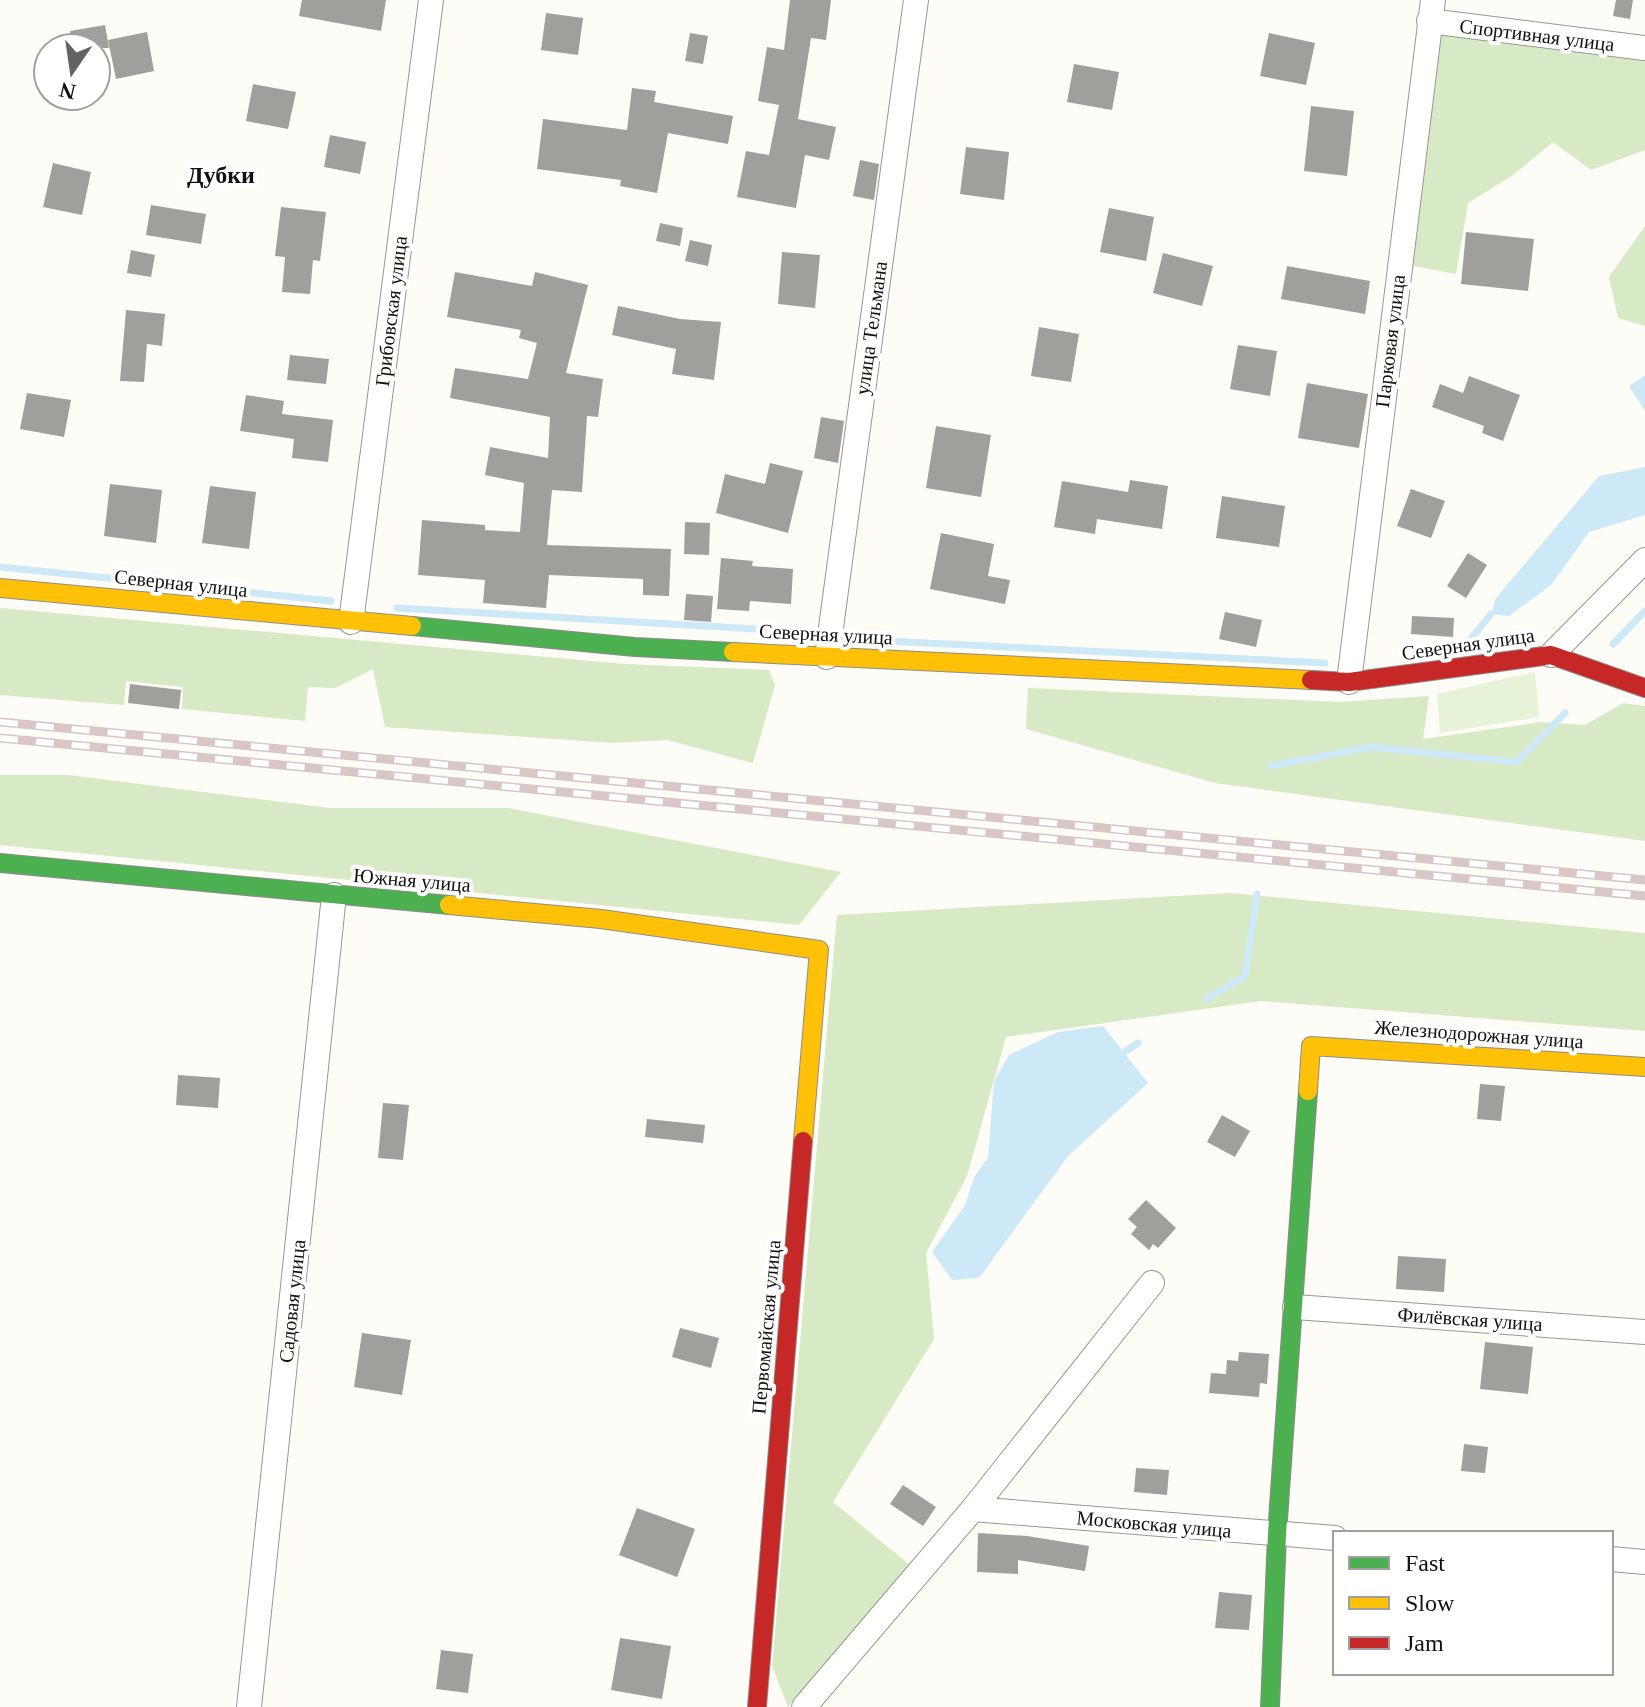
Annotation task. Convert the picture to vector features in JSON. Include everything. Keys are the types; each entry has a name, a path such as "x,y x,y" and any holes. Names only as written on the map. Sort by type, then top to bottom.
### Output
{"street":[{"name":"Грибовская улица","path":"351,622 431,0"},
{"name":"улица Тельмана","path":"827,657 916,0"},
{"name":"Спортивная улица","path":"1431,11 1645,48"},
{"name":"Парковая улица","path":"1349,682 1431,11"},
{"path":"1551,655 1645,560"},
{"name":"Северная улица","path":"0,588 635,647 1349,682 1551,655 1645,688"},
{"name":"Южная улица","path":"0,863 601,919 819,950"},
{"name":"Садовая улица","path":"249,1707 334,895"},
{"name":"Первомайская улица","path":"757,1707 819,950"},
{"name":"Железнодорожная улица","path":"1295,1307 1311,1046 1645,1067"},
{"path":"804,1707 973,1509 1152,1283"},
{"path":"1270,1707 1277,1534 1295,1307"},
{"name":"Филёвская улица","path":"1295,1307 1645,1332"},
{"name":"Московская улица","path":"973,1509 1333,1538"},
{"path":"1613,1559 1645,1562"}],"green space":[{"path":"1431,29 1645,58 1645,150 1591,170 1553,142 1513,175 1468,203 1456,274 1403,264"},
{"path":"1645,226 1645,326 1618,318 1609,277"},
{"path":"0,608 625,664 769,670 775,685 753,763 667,740 613,743 385,727 373,669 335,688 308,687 305,721 182,709 183,687 126,681 124,705 0,695"},
{"path":"1535,672 1539,717 1440,733 1437,694"},
{"path":"1028,688 1341,702 1429,696 1423,739 1541,722 1585,725 1623,703 1645,706 1645,841 1215,783 1026,729"},
{"path":"0,775 69,775 330,808 508,808 841,872 799,925 0,845"},
{"path":"1230,893 1645,933 1645,1031 1261,1001 1006,1037 967,1176 926,1253 934,1339 833,1502 910,1565 788,1707 772,1666 837,915"}],"water":[{"path":"1645,375 1645,411 1629,386"},
{"path":"1645,467 1645,515 1589,532 1551,585 1509,616 1491,614 1496,598 1599,476"},
{"path":"1103,1026 1148,1083 1068,1156 979,1278 952,1280 932,1252 965,1205 974,1177 988,1158 994,1081 1009,1055 1058,1032"}],"building":[{"path":"302,0 386,0 381,31 299,16"},
{"path":"790,0 831,0 826,40 811,38 798,119 836,127 829,160 805,155 796,208 737,197 746,151 769,155 779,105 758,101 767,47 784,50"},
{"path":"1616,0 1633,0 1630,19 1613,16"},
{"path":"546,13 583,18 578,55 541,50"},
{"path":"105,25 106,32 70,32"},
{"path":"147,32 154,71 116,79 112,39"},
{"path":"690,33 708,36 703,64 685,61"},
{"path":"1269,33 1315,43 1306,85 1260,76"},
{"path":"1074,64 1119,72 1112,110 1067,102"},
{"path":"253,84 296,92 288,129 246,121"},
{"path":"632,88 656,91 654,102 733,116 728,144 668,133 657,193 620,186 621,180 537,169 543,119 627,130"},
{"path":"1311,106 1354,111 1347,176 1304,171"},
{"path":"330,135 366,142 360,174 324,167"},
{"path":"966,147 1009,152 1004,200 960,194"},
{"path":"860,160 879,164 874,200 853,196"},
{"path":"53,163 91,172 82,215 43,207"},
{"path":"151,205 206,214 201,244 146,235"},
{"path":"281,207 326,212 320,261 313,260 310,294 282,292 285,257 275,256"},
{"path":"1109,208 1154,217 1146,261 1100,252"},
{"path":"660,223 683,228 680,246 656,241"},
{"path":"1466,232 1534,239 1528,291 1461,284"},
{"path":"690,240 712,245 708,266 685,261"},
{"path":"131,250 155,255 151,277 127,273"},
{"path":"782,252 820,255 815,308 778,304"},
{"path":"1163,253 1213,266 1202,306 1153,293"},
{"path":"1287,266 1370,281 1365,314 1281,299"},
{"path":"455,272 532,286 535,272 588,285 566,373 603,379 598,417 587,416 582,492 552,490 547,545 671,549 669,596 643,595 643,579 549,575 546,608 483,603 485,580 418,575 422,520 485,525 485,530 520,532 524,483 485,475 490,447 548,458 550,417 450,398 455,368 528,379 537,343 519,338 521,330 447,317"},
{"path":"618,306 680,319 721,322 714,380 672,374 676,349 612,335"},
{"path":"126,310 165,314 162,346 147,344 144,382 120,381"},
{"path":"1039,327 1079,334 1071,382 1031,376"},
{"path":"1238,345 1277,351 1270,396 1230,389"},
{"path":"290,355 329,359 326,384 287,380"},
{"path":"1469,376 1520,395 1503,441 1482,433 1484,426 1432,407 1440,384 1463,393"},
{"path":"1307,383 1368,394 1359,448 1298,438"},
{"path":"27,393 71,400 64,437 20,429"},
{"path":"246,395 284,401 282,414 333,420 328,462 292,458 294,439 240,431"},
{"path":"821,417 844,421 838,463 814,458"},
{"path":"936,426 991,435 981,497 926,488"},
{"path":"770,463 803,471 788,533 716,513 725,474 765,484"},
{"path":"1130,480 1168,486 1162,529 1097,519 1095,534 1054,527 1062,481 1128,492"},
{"path":"110,484 162,490 156,543 104,536"},
{"path":"210,486 256,492 249,549 202,543"},
{"path":"1411,489 1445,501 1431,538 1397,526"},
{"path":"1222,496 1285,506 1279,547 1216,538"},
{"path":"685,522 710,523 709,555 684,554"},
{"path":"941,533 994,544 988,576 1010,580 1005,604 930,589"},
{"path":"1468,553 1487,565 1466,598 1447,586"},
{"path":"721,558 753,561 752,566 793,569 791,604 750,601 749,611 717,609"},
{"path":"686,594 713,596 711,622 684,620"},
{"path":"1225,612 1262,620 1256,647 1219,639"},
{"path":"1412,616 1454,618 1453,637 1411,634"},
{"path":"130,684 181,690 179,709 128,703"},
{"path":"178,1075 220,1078 218,1108 176,1105"},
{"path":"1480,1084 1505,1086 1501,1121 1477,1119"},
{"path":"383,1103 409,1105 403,1160 378,1158"},
{"path":"1222,1115 1250,1131 1235,1157 1207,1142"},
{"path":"647,1119 705,1125 703,1143 645,1137"},
{"path":"1146,1200 1176,1228 1158,1248 1153,1244 1149,1250 1131,1234 1137,1227 1128,1219"},
{"path":"1398,1256 1446,1259 1444,1292 1396,1289"},
{"path":"680,1328 719,1338 711,1368 672,1357"},
{"path":"362,1333 411,1340 402,1395 354,1387"},
{"path":"1485,1342 1533,1347 1528,1394 1480,1389"},
{"path":"1239,1352 1269,1354 1267,1384 1260,1383 1259,1397 1209,1393 1211,1373 1226,1374 1227,1360 1238,1361"},
{"path":"1464,1444 1488,1447 1485,1473 1461,1471"},
{"path":"1136,1468 1169,1470 1167,1495 1134,1492"},
{"path":"903,1485 936,1507 923,1526 890,1504"},
{"path":"637,1508 695,1529 677,1577 619,1555"},
{"path":"978,1533 1027,1536 1089,1546 1085,1571 1018,1560 1018,1574 977,1572"},
{"path":"1219,1592 1252,1595 1249,1630 1215,1628"},
{"path":"620,1638 671,1646 662,1699 611,1690"},
{"path":"441,1650 473,1654 468,1693 436,1689"}],"waterway":[{"path":"0,567 331,601"},
{"path":"397,608 807,632"},
{"path":"1613,644 1645,611"},
{"path":"1466,645 1491,614"},
{"path":"886,641 1325,663"},
{"path":"1271,766 1370,747 1517,762 1565,713"},
{"path":"1206,999 1245,976 1257,894"},
{"path":"1126,1051 1138,1043"}],"railway":[{"path":"0,722 1645,880"},
{"path":"0,738 1645,896"}],"traffic: fast":[{"path":"412,626 635,647 733,652"},
{"path":"0,863 449,905"},
{"path":"1270,1707 1277,1534 1308,1091"}],"traffic: slow":[{"path":"0,588 412,626"},
{"path":"733,652 1311,680"},
{"path":"449,905 601,919 819,950 803,1141"},
{"path":"1308,1091 1311,1046 1645,1067"}],"traffic: jam":[{"path":"1311,680 1349,682 1551,655 1645,688"},
{"path":"757,1707 803,1141"}],"district":[{"name":"Дубки","path":"221,175"}]}
